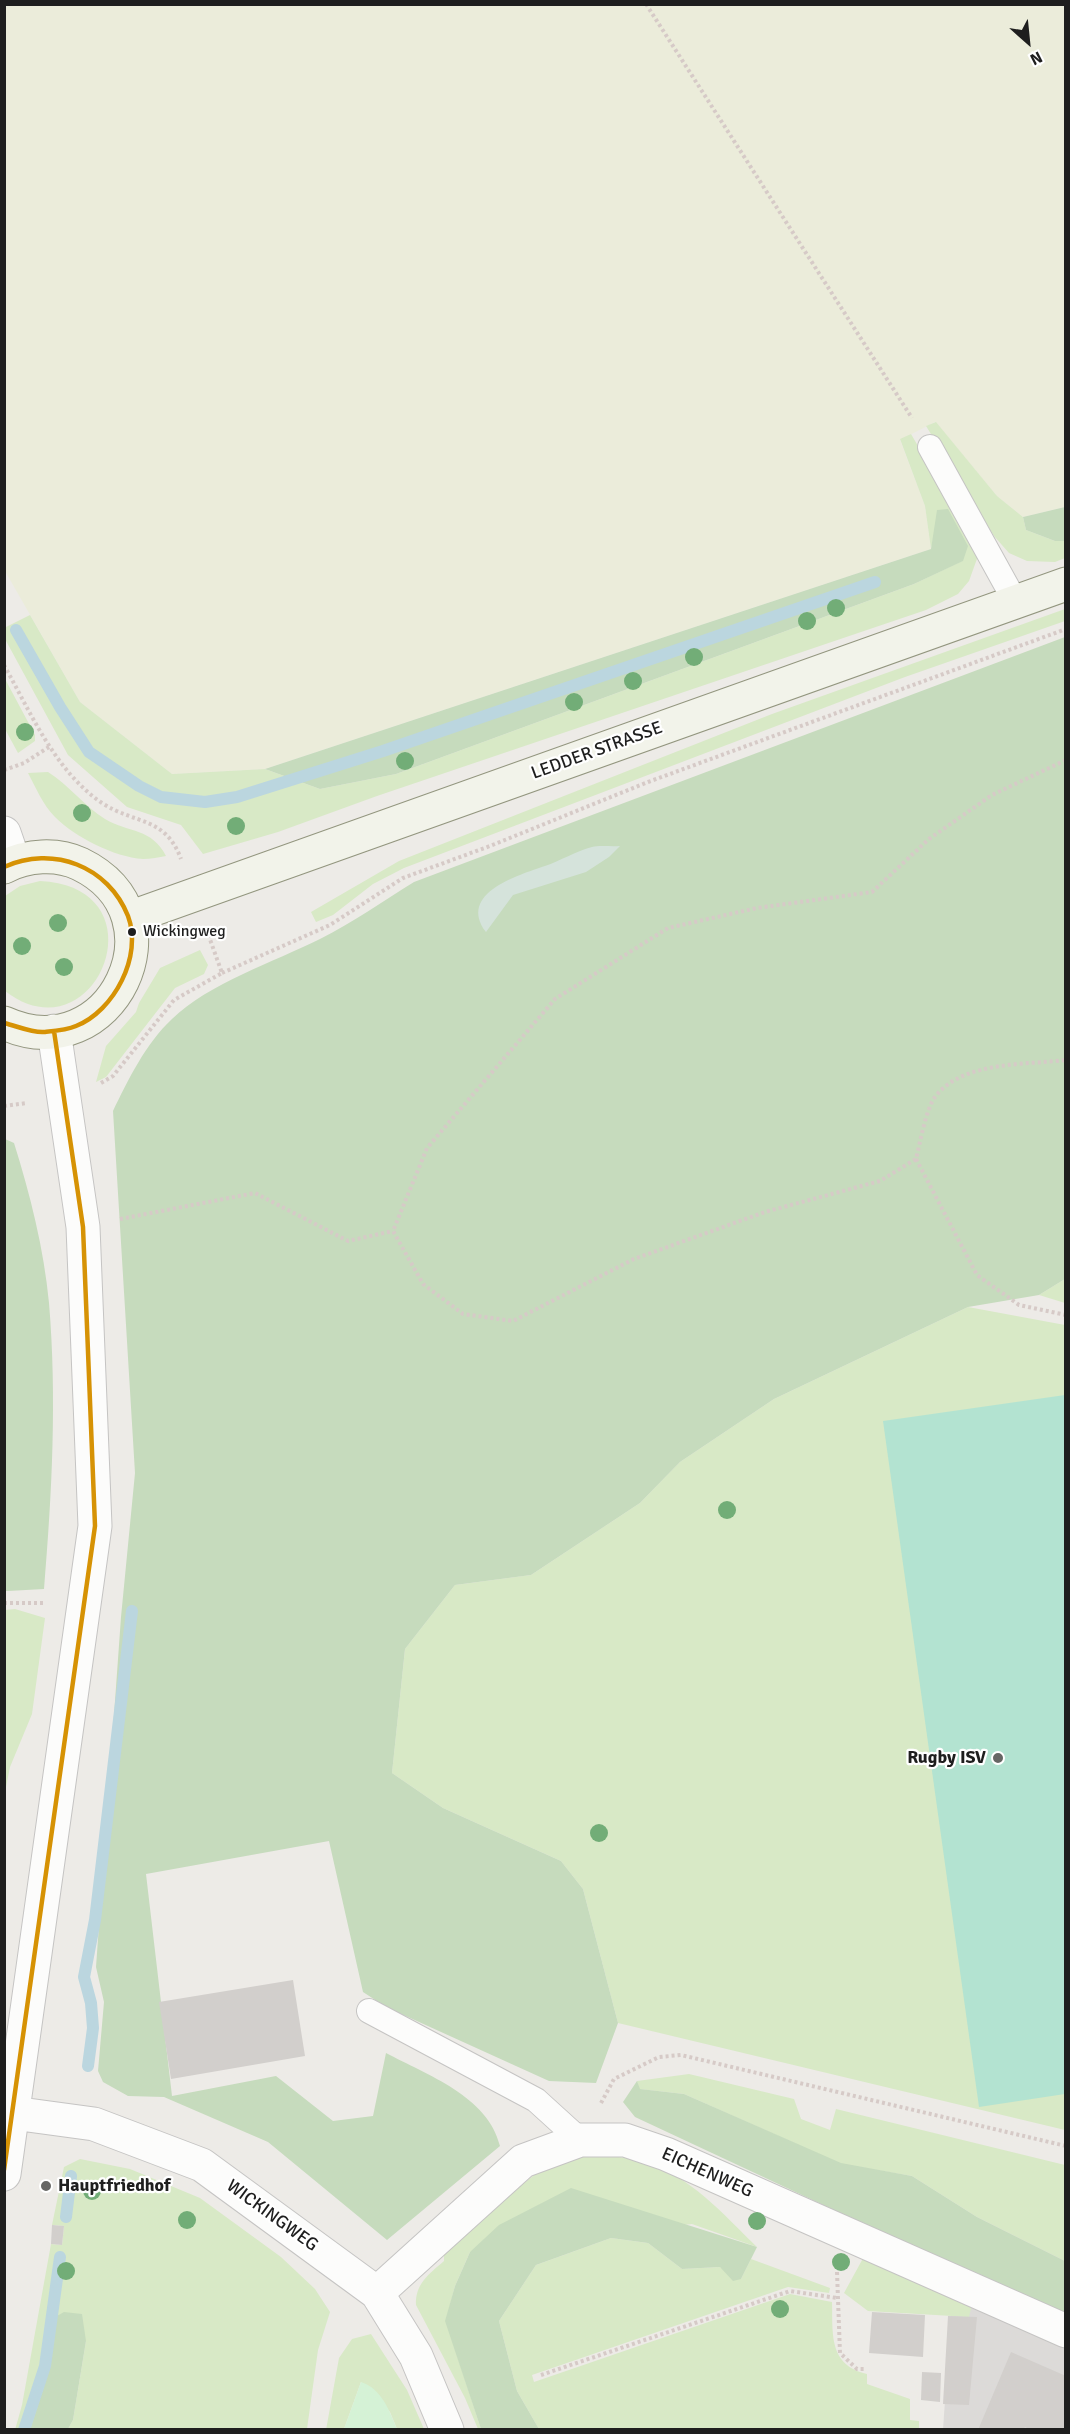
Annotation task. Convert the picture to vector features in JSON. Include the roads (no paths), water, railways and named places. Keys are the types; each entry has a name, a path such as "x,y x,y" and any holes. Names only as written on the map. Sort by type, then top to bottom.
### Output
{"main road":[{"name":"LEDDER STRASSE","path":"129,918 1065,584"},
{"path":"4,1023 30,1031 54,1031 87,1021 101,1011 118,992 129,969 133,944 129,918 116,892 96,872 70,860 8,854"}],"street":[{"path":"4,2174 9,2113 95,1526 83,1227 54,1031"},
{"name":"WICKINGWEG","path":"9,2113 94,2124 201,2165 377,2293 416,2356 447,2430"},
{"name":"EICHENWEG","path":"377,2293 523,2162 580,2140 626,2140 666,2154 1065,2331"}],"lane":[{"path":"930,447 1015,601"},
{"path":"369,2011 536,2100 580,2140"}],"waterway":[{"path":"16,630 89,752 139,786 161,797 205,802 237,797 383,751 875,582"},
{"path":"88,2066 93,2028 91,2003 84,1977 95,1920 132,1611"},
{"path":"66,2217 71,2176"},
{"path":"24,2430 45,2366 60,2257"}],"place":[{"name":"Wickingweg","path":"132,932"},
{"name":"Rugby ISV","path":"998,1758"},
{"name":"Hauptfriedhof","path":"46,2186"}]}
